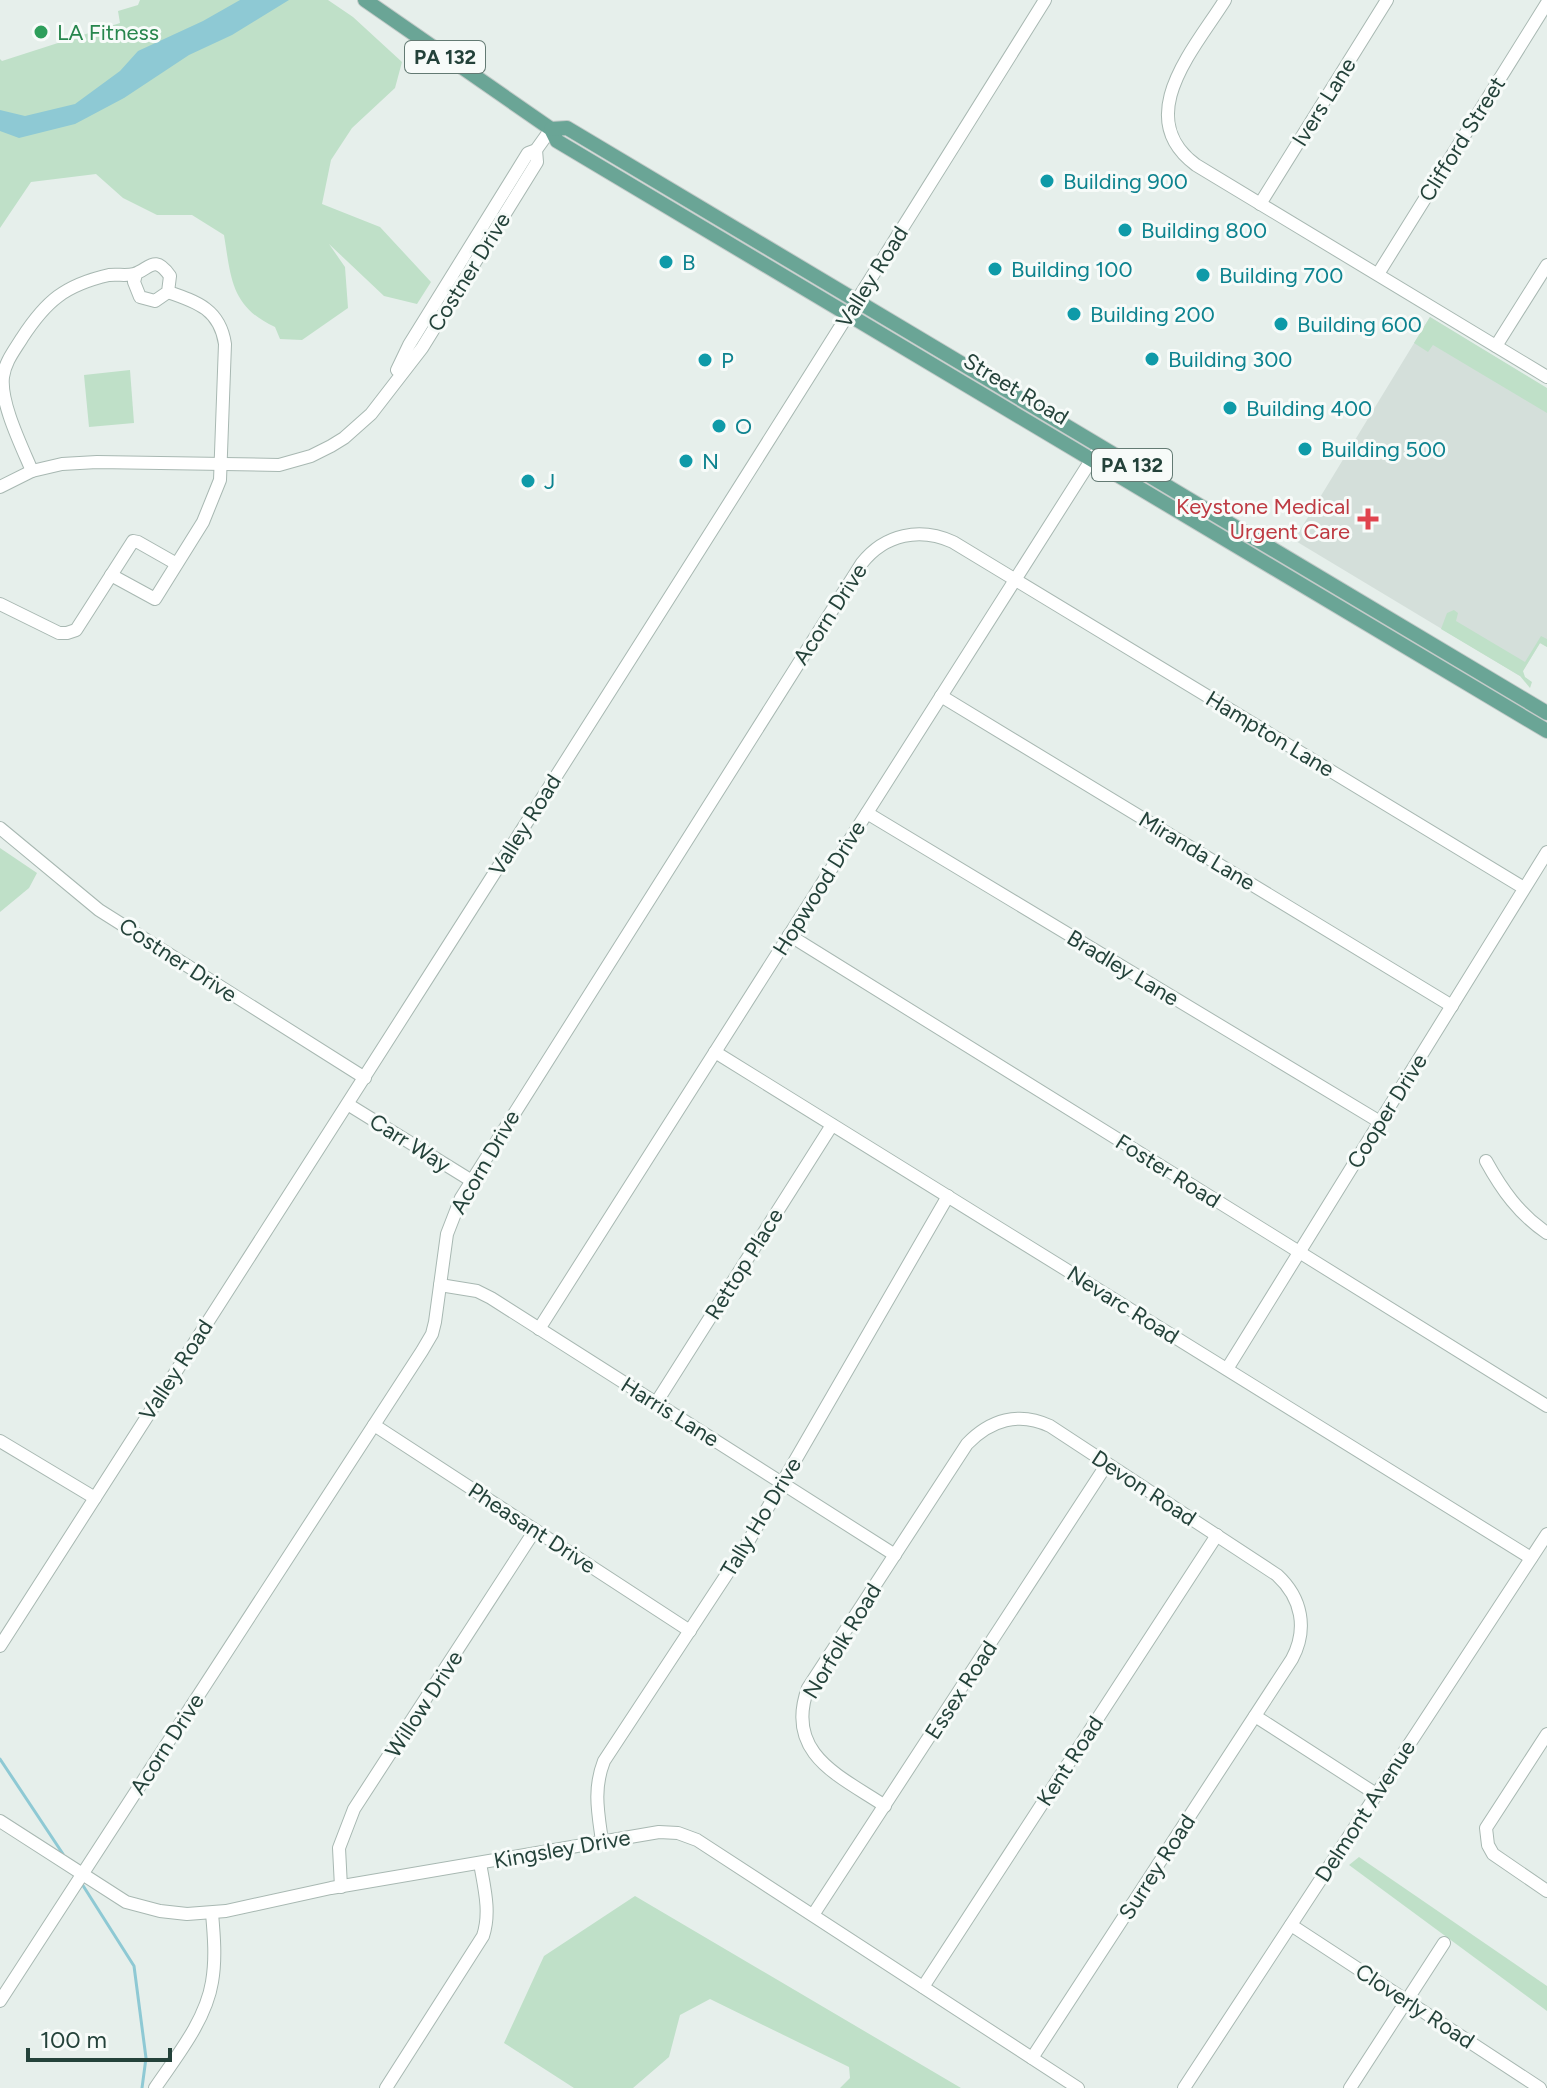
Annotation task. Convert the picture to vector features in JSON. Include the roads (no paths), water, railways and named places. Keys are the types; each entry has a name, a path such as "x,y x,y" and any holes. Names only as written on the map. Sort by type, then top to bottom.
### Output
{"main road":[{"name":"Street Road","path":"373,2 551,129 557,141 1547,731"},
{"name":"Street Road","path":"551,129 567,128 1547,713"}],"street":[{"name":"Valley Road","path":"0,1646 349,1105 1045,0"},
{"path":"1225,0 1172,84 1167,105 1168,125 1175,143 1189,160 1547,377"},
{"name":"Ivers Lane","path":"1260,204 1387,0"},
{"name":"Clifford Street","path":"1378,274 1547,3"},
{"name":"Costner Drive","path":"0,487 32,471 62,464 279,465 311,456 344,438 371,414 430,335 537,162 536,150 551,129"},
{"path":"32,471 3,390 5,365 52,298 109,275 136,274 149,264 158,265 170,276 168,292 155,301 140,297 134,282 136,274"},
{"path":"1496,346 1547,265"},
{"path":"111,575 155,599 175,563 190,545 216,492 221,466 223,332 211,310 168,292"},
{"name":"Hopwood Drive","path":"539,1329 1100,446"},
{"name":"Acorn Drive","path":"0,2001 432,1334 451,1219 472,1181 868,555 897,537 911,534 934,536 953,542 1014,580"},
{"path":"0,604 59,633 67,633 76,630 133,541 175,563"},
{"name":"Hampton Lane","path":"1014,580 1524,888"},
{"name":"Miranda Lane","path":"941,696 1452,1006"},
{"name":"Bradley Lane","path":"867,813 1380,1122"},
{"name":"Costner Drive","path":"0,828 99,910 365,1078"},
{"name":"Cooper Drive","path":"1227,1369 1547,852"},
{"name":"Foster Road","path":"789,935 1547,1406"},
{"name":"Nevarc Road","path":"715,1052 1531,1558"},
{"name":"Carr Way","path":"349,1105 472,1181"},
{"name":"Rettop Place","path":"656,1403 832,1125"},
{"path":"1486,1161 1508,1197 1525,1216 1547,1233"},
{"name":"Tally Ho Drive","path":"602,1841 596,1795 598,1775 604,1761 748,1542 948,1196"},
{"name":"Harris Lane","path":"440,1285 477,1291 895,1555"},
{"name":"Devon Road","path":"931,1500 967,1444 977,1434 997,1422 1010,1419 1022,1418 1043,1423 1277,1575 1294,1595 1301,1615 1300,1639 1282,1675"},
{"name":"Pheasant Drive","path":"374,1425 690,1631"},
{"path":"0,1441 95,1498"},
{"name":"Essex Road","path":"813,1915 1107,1464"},
{"name":"Norfolk Road","path":"885,1806 815,1756 803,1732 802,1714 808,1688 931,1500"},
{"name":"Willow Drive","path":"341,1887 338,1858 349,1819 535,1530"},
{"name":"Delmont Avenue","path":"1184,2088 1547,1534"},
{"name":"Kent Road","path":"923,1987 1217,1535"},
{"name":"Surrey Road","path":"1032,2058 1282,1675"},
{"path":"1255,1716 1376,1794"},
{"path":"1547,1734 1486,1828 1488,1845 1493,1854 1547,1891"},
{"name":"Kingsley Drive","path":"0,1821 112,1895 137,1906 176,1913 212,1913 341,1887 659,1832 687,1836 1078,2088"},
{"path":"386,2088 483,1936 487,1902 480,1863"},
{"path":"155,2088 199,2019 209,1995 214,1965 212,1913"},
{"name":"Cloverly Road","path":"1291,1925 1540,2088"},
{"path":"1350,2088 1444,1943"},
{"path":"1513,2088 1521,2075"}],"water":[{"path":"240,0 289,0 232,35 189,55 124,98 75,124 19,138 0,131 0,110 25,116 75,104 120,71 138,51"}],"waterway":[{"path":"0,1759 63,1854"},
{"path":"82,1884 134,1966 146,2058 142,2088"}],"place":[{"name":"LA Fitness","path":"41,32"},
{"name":"Building 900","path":"1047,181"},
{"name":"Building 800","path":"1125,230"},
{"name":"B","path":"666,262"},
{"name":"Building 100","path":"995,269"},
{"name":"Building 700","path":"1203,275"},
{"name":"Building 200","path":"1074,314"},
{"name":"Building 600","path":"1281,324"},
{"name":"Building 300","path":"1152,359"},
{"name":"P","path":"705,360"},
{"name":"Building 400","path":"1230,408"},
{"name":"O","path":"719,426"},
{"name":"Building 500","path":"1305,449"},
{"name":"N","path":"686,461"},
{"name":"J","path":"528,481"},
{"name":"Keystone Medical Urgent Care","path":"1368,519"}]}
